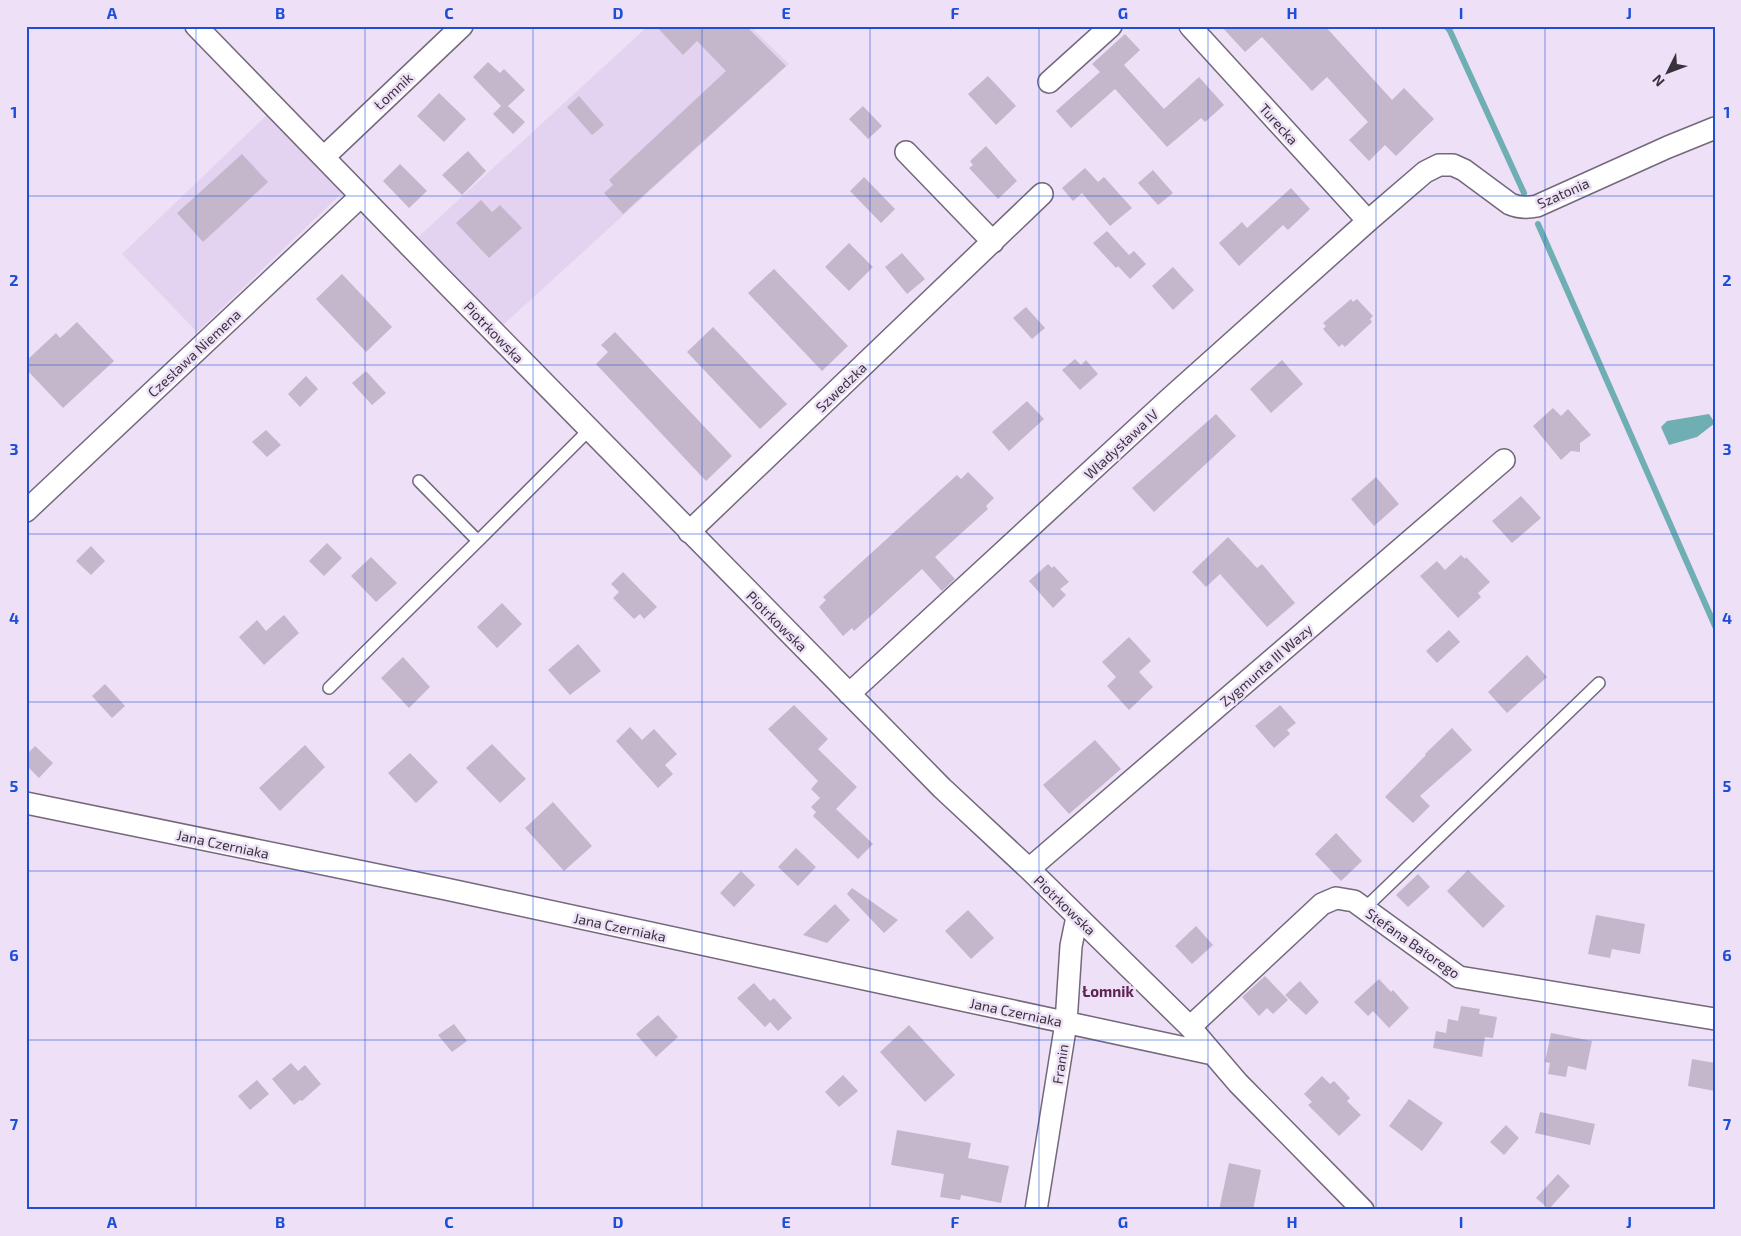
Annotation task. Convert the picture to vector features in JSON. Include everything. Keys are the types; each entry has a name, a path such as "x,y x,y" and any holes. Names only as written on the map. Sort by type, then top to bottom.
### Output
{"street":[{"name":"Piotrkowska","path":"196,26 689,532 942,788 1190,1027 1238,1083 1363,1210"},
{"name":"Łomnik","path":"324,157 462,26"},
{"path":"1049,82 1111,26"},
{"name":"Turecka","path":"1190,26 1368,221"},
{"name":"Szatonia","path":"1396,198 1425,172 1439,166 1453,165 1464,170 1518,208 1537,206 1715,128"},
{"path":"906,152 993,242"},
{"name":"Szwedzka","path":"689,532 1042,194"},
{"name":"Czesława Niemena","path":"26,511 361,196"},
{"name":"Władysława IV","path":"849,694 1168,400 1396,198"},
{"name":"Zygmunta III Wazy","path":"1029,870 1504,460"},
{"name":"Jana Czerniaka","path":"26,803 446,889 1213,1054"},
{"name":"Stefana Batorego","path":"1190,1027 1322,904 1336,898 1354,901 1459,977 1715,1019"},
{"name":"Franin","path":"1036,1210 1066,1023 1070,946 1077,917"}],"lane":[{"path":"329,688 590,430"},
{"path":"420,481 478,541"},
{"path":"1364,909 1599,683"}],"shaded area":[{"path":"648,26 750,26 789,64 503,325 418,237"},
{"path":"267,115 342,193 197,332 122,254"},
{"path":"1709,414 1715,423 1697,437 1669,445 1661,427 1667,421"}],"building":[{"path":"656,26 746,26 786,66 623,214 604,193 613,185 609,180 726,71 697,41 683,55"},
{"path":"1221,26 1325,26 1392,100 1404,88 1434,119 1396,156 1385,145 1369,161 1349,140 1368,122 1327,77 1312,91 1262,37 1245,52"},
{"path":"1125,34 1140,50 1124,65 1164,109 1199,77 1224,105 1205,122 1201,118 1167,147 1115,89 1071,128 1056,111 1100,72 1092,64"},
{"path":"488,62 500,73 504,69 525,90 508,106 525,122 513,134 493,114 501,106 473,77"},
{"path":"988,76 1016,106 996,125 968,94"},
{"path":"439,93 466,119 444,142 417,116"},
{"path":"579,96 604,125 592,135 567,107"},
{"path":"863,106 882,126 868,139 849,119"},
{"path":"986,146 1017,181 998,199 969,168 973,165 970,161"},
{"path":"468,151 486,171 462,195 442,175"},
{"path":"242,154 268,182 203,242 177,213"},
{"path":"400,164 427,191 409,208 383,181"},
{"path":"1085,168 1098,182 1104,177 1132,208 1110,226 1082,193 1073,201 1062,188"},
{"path":"1153,170 1173,193 1158,205 1138,183"},
{"path":"864,177 895,209 881,223 850,191"},
{"path":"1291,188 1310,209 1288,230 1283,225 1239,266 1219,243 1242,222 1247,228"},
{"path":"481,200 492,212 500,205 522,228 489,258 456,223"},
{"path":"1107,231 1129,255 1134,251 1146,264 1130,279 1118,266 1116,268 1093,243"},
{"path":"849,243 873,267 849,291 825,267"},
{"path":"902,253 925,279 907,294 885,267"},
{"path":"1173,267 1194,290 1173,310 1152,286"},
{"path":"774,269 848,346 822,371 748,293"},
{"path":"342,274 392,327 366,352 316,299"},
{"path":"1351,299 1353,302 1357,299 1373,316 1370,319 1372,322 1345,347 1342,344 1339,347 1323,329 1326,326 1323,323"},
{"path":"1026,307 1045,328 1032,339 1013,318"},
{"path":"77,322 114,361 63,408 26,369 26,361 56,333 60,338"},
{"path":"713,327 787,404 760,429 687,352"},
{"path":"615,332 732,456 706,481 596,364 608,352 601,345"},
{"path":"1075,359 1081,365 1086,360 1098,374 1080,390 1062,370"},
{"path":"1282,360 1303,384 1271,413 1250,389"},
{"path":"366,371 386,393 372,405 352,383"},
{"path":"306,376 318,389 300,407 288,394"},
{"path":"1027,401 1044,419 1009,451 992,432"},
{"path":"1553,408 1561,416 1568,409 1591,435 1580,443 1580,452 1571,451 1561,460 1533,426"},
{"path":"1216,414 1236,436 1154,512 1132,488"},
{"path":"266,430 281,445 267,457 252,442"},
{"path":"968,472 994,498 986,506 988,509 935,557 955,579 942,591 922,569 854,631 852,628 843,636 819,607 826,600 823,597 957,475 961,479"},
{"path":"1376,477 1399,504 1374,526 1351,499"},
{"path":"1521,496 1541,518 1512,543 1492,521"},
{"path":"1228,537 1257,568 1262,564 1295,603 1267,627 1220,574 1206,587 1192,572"},
{"path":"327,543 342,558 324,576 309,561"},
{"path":"91,546 105,561 91,575 76,561"},
{"path":"1461,555 1465,559 1466,557 1490,582 1478,593 1481,597 1458,618 1420,576 1437,561 1445,570"},
{"path":"371,557 397,583 376,602 351,576"},
{"path":"1048,564 1052,568 1054,566 1069,582 1060,589 1066,595 1053,608 1029,581"},
{"path":"623,572 657,607 644,619 640,614 634,619 613,598 619,592 611,584"},
{"path":"502,603 522,624 497,648 477,627"},
{"path":"284,615 299,633 264,665 239,637 257,620 266,631"},
{"path":"1449,630 1460,642 1437,663 1426,651"},
{"path":"1129,637 1151,661 1139,672 1153,687 1129,710 1107,686 1116,677 1102,662"},
{"path":"578,644 601,671 570,695 548,670"},
{"path":"1527,655 1547,677 1507,713 1488,692"},
{"path":"403,657 430,687 409,708 381,678"},
{"path":"105,684 125,706 112,718 92,696"},
{"path":"794,705 828,739 818,749 857,787 836,809 873,844 858,859 813,816 816,812 811,807 820,798 811,789 818,781 768,729"},
{"path":"1280,705 1296,723 1287,730 1290,734 1274,748 1255,726"},
{"path":"630,727 642,740 654,729 677,754 665,765 673,774 658,788 616,741"},
{"path":"1452,728 1472,750 1420,796 1430,806 1413,823 1385,797"},
{"path":"1095,740 1121,769 1069,814 1043,785"},
{"path":"492,744 526,779 500,803 466,768"},
{"path":"305,745 325,767 280,811 259,788"},
{"path":"35,746 53,763 39,778 26,765 26,755"},
{"path":"410,753 438,782 416,803 388,773"},
{"path":"553,802 592,846 564,871 525,828"},
{"path":"1336,833 1362,861 1341,881 1315,854"},
{"path":"796,848 816,867 798,886 778,867"},
{"path":"1468,870 1505,906 1483,928 1447,891"},
{"path":"741,871 755,885 734,907 720,893"},
{"path":"1418,874 1430,887 1408,907 1396,895"},
{"path":"852,888 898,920 884,933 847,894"},
{"path":"835,904 850,920 827,943 803,935"},
{"path":"968,910 994,938 971,959 945,931"},
{"path":"1596,915 1645,924 1640,954 1612,949 1610,958 1588,954"},
{"path":"1196,926 1213,945 1192,964 1175,946"},
{"path":"1265,976 1288,1000 1273,1014 1267,1008 1259,1016 1242,997"},
{"path":"1379,979 1391,992 1393,990 1409,1008 1389,1028 1373,1011 1368,1016 1354,1002"},
{"path":"1300,981 1319,1002 1306,1015 1285,995"},
{"path":"754,983 770,1001 774,998 792,1018 778,1031 770,1022 765,1027 737,998"},
{"path":"1461,1006 1480,1009 1479,1014 1497,1017 1493,1038 1485,1037 1482,1057 1433,1048 1436,1031 1446,1033 1448,1019 1458,1021"},
{"path":"658,1015 678,1037 656,1057 636,1034"},
{"path":"454,1024 467,1041 452,1052 438,1035"},
{"path":"909,1025 955,1075 925,1102 880,1052"},
{"path":"1551,1033 1592,1041 1586,1070 1568,1066 1566,1077 1548,1074 1550,1063 1545,1062"},
{"path":"1692,1059 1715,1063 1715,1091 1688,1086"},
{"path":"291,1063 298,1071 305,1065 321,1084 302,1101 300,1100 294,1105 272,1079"},
{"path":"843,1075 858,1091 839,1107 825,1092"},
{"path":"1322,1076 1330,1084 1334,1081 1350,1098 1347,1101 1361,1115 1339,1136 1308,1105 1312,1102 1304,1094"},
{"path":"257,1080 269,1094 250,1110 238,1096"},
{"path":"1409,1099 1443,1123 1422,1151 1389,1126"},
{"path":"1540,1112 1595,1124 1590,1145 1535,1133"},
{"path":"1506,1125 1519,1138 1504,1155 1490,1142"},
{"path":"897,1130 971,1143 968,1158 1009,1166 1001,1203 961,1195 960,1200 940,1197 944,1174 891,1165"},
{"path":"1229,1163 1261,1170 1253,1210 1219,1210"},
{"path":"1558,1174 1570,1186 1549,1209 1536,1198"}],"waterway":[{"path":"1446,26 1450,31 1524,193"},
{"path":"1538,224 1715,626"}],"district":[{"name":"Łomnik","path":"1108,991"}]}
